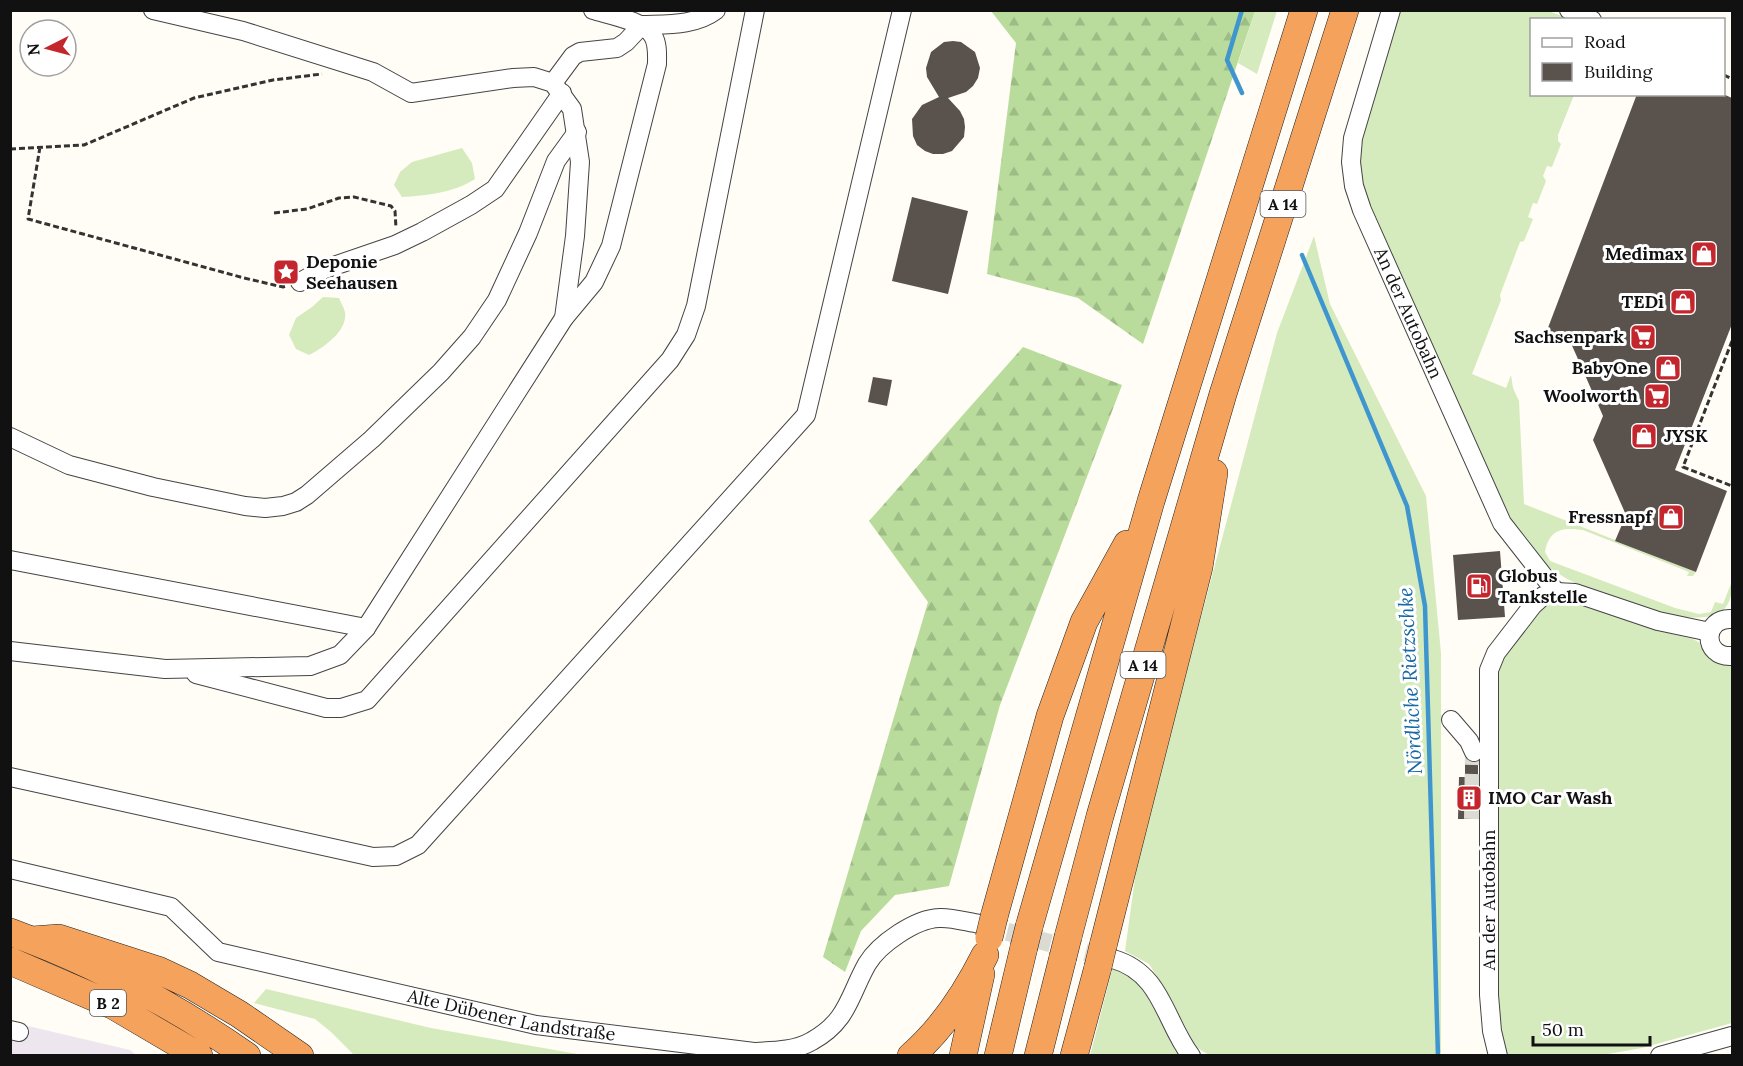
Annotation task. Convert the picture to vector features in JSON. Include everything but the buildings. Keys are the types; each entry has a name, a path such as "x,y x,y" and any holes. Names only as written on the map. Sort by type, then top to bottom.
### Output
{"highway":[{"name":"A 14","path":"998,1056 1027,937 1150,501 1304,10"},
{"name":"A 14","path":"1038,1056 1110,782 1223,394 1345,10"},
{"path":"1075,1053 1105,957 1199,567 1211,496 1223,394"},
{"path":"911,1056 921,1047 972,981 1050,716 1084,622 1150,501"},
{"path":"963,1056 987,933"},
{"path":"21,936 59,938 158,970 190,985 239,1014 300,1056"},
{"name":"B 2","path":"21,936 145,993 210,1030 247,1056"},
{"name":"B 2","path":"10,961 114,1006 199,1056"}],"street":[{"path":"153,10 243,31 373,72 411,93 534,77 557,88 572,109 580,162 575,236 564,318"},
{"path":"593,10 642,25 691,22 710,15 716,10"},
{"path":"175,669 326,708 341,708 367,700 670,360 686,335 696,306 755,10"},
{"path":"10,777 373,857 396,856 418,845 806,415 902,10"},
{"name":"An der Autobahn","path":"1391,10 1353,138 1351,162 1354,186 1362,210 1502,523 1556,592 1543,596 1533,605 1496,653 1489,670 1489,995 1492,1031 1498,1056"},
{"path":"1569,10 1587,18"},
{"path":"300,282 322,270 395,245 455,214 495,189 557,88 573,56 580,52 617,48 642,25"},
{"path":"10,651 175,669 310,666 340,655 366,628 564,318 594,282 603,265 614,235 657,64 657,49 653,35 642,25"},
{"path":"10,437 69,465 153,487 245,506 265,508 296,502 372,439 441,372 472,337 501,290 528,233 555,161 577,132"},
{"path":"10,560 366,628"},
{"path":"1556,592 1575,593 1658,621 1710,632"},
{"path":"1732,619 1716,623 1710,632 1713,649 1724,656 1732,656"},
{"path":"1451,720 1469,741 1474,752"},
{"name":"Alte Dübener Landstraße","path":"10,868 171,907 218,952 536,1025 754,1052 785,1050 811,1042 834,1026 848,1006 868,963 887,942 910,927 938,918 987,933"},
{"path":"1105,957 1124,962 1154,986 1179,1039 1191,1056"},
{"path":"1660,1056 1732,1036"}],"path":[{"path":"10,149 84,145 194,98 273,80 329,73"},
{"path":"40,147 28,219 244,278 283,287 300,282"},
{"path":"274,213 308,209 339,198 354,197 380,202 391,206 395,211 395,245"},
{"path":"1732,341 1683,467 1732,486"}],"shaded area":[{"path":"11,1022 130,1050 136,1055 11,1056"}],"green space":[{"path":"991,11 1255,11 1143,344 1078,298 987,274 1016,43"},
{"path":"1255,11 1277,11 1257,74 1238,63"},
{"path":"1399,11 1548,11 1568,18 1530,18 1530,96 1574,96 1558,135 1558,141 1561,144 1552,167 1547,166 1543,176 1546,181 1537,204 1533,203 1528,217 1533,219 1524,241 1520,242 1500,295 1501,300 1472,374 1506,388 1511,375 1513,388 1519,401 1524,504 1696,572 1693,576 1687,576 1689,572 1576,529 1558,531 1550,538 1545,552 1550,561 1675,608 1699,614 1711,612 1715,602 1723,604 1732,581 1728,603 1719,613 1704,617 1684,617 1661,613 1612,599 1589,589 1549,567 1508,517 1364,195 1359,162 1362,129"},
{"path":"462,148 472,163 475,179 459,187 440,192 402,197 394,185 400,172 412,162"},
{"path":"1314,236 1330,304 1426,496 1441,653 1441,1052 1439,1056 1209,1055 1196,1047 1170,997 1149,964 1125,951 1139,849 1277,333"},
{"path":"323,297 339,298 345,312 345,319 343,326 333,338 309,355 296,349 289,335 296,318"},
{"path":"1023,347 1122,385 1000,705 949,886 895,895 861,931 845,972 823,957 928,602 869,521"},
{"path":"1562,600 1583,603 1656,630 1693,639 1732,661 1732,1023 1642,1048 1602,1055 1508,1056 1497,1016 1497,673 1522,629 1541,610"},
{"path":"1114,967 1134,977 1146,989 1157,1007 1178,1055 1090,1056"},
{"path":"266,989 431,1028 583,1055 354,1055 315,1019 254,1003"}],"waterway":[{"name":"Nördliche Rietzschke","path":"1242,10 1227,60 1242,93"},
{"name":"Nördliche Rietzschke","path":"1302,255 1407,506 1425,606 1438,1056"}],"tunnel":[{"path":"1473,819 1474,752"},
{"path":"981,925 1111,959"}],"place":[{"name":"Medimax","path":"1704,254"},
{"name":"Deponie Seehausen","path":"286,272"},
{"name":"TEDi","path":"1683,302"},
{"name":"Sachsenpark","path":"1643,337"},
{"name":"BabyOne","path":"1668,368"},
{"name":"Woolworth","path":"1657,396"},
{"name":"JYSK","path":"1644,436"},
{"name":"Fressnapf","path":"1671,517"},
{"name":"Globus Tankstelle","path":"1479,586"},
{"name":"IMO Car Wash","path":"1469,798"}]}
